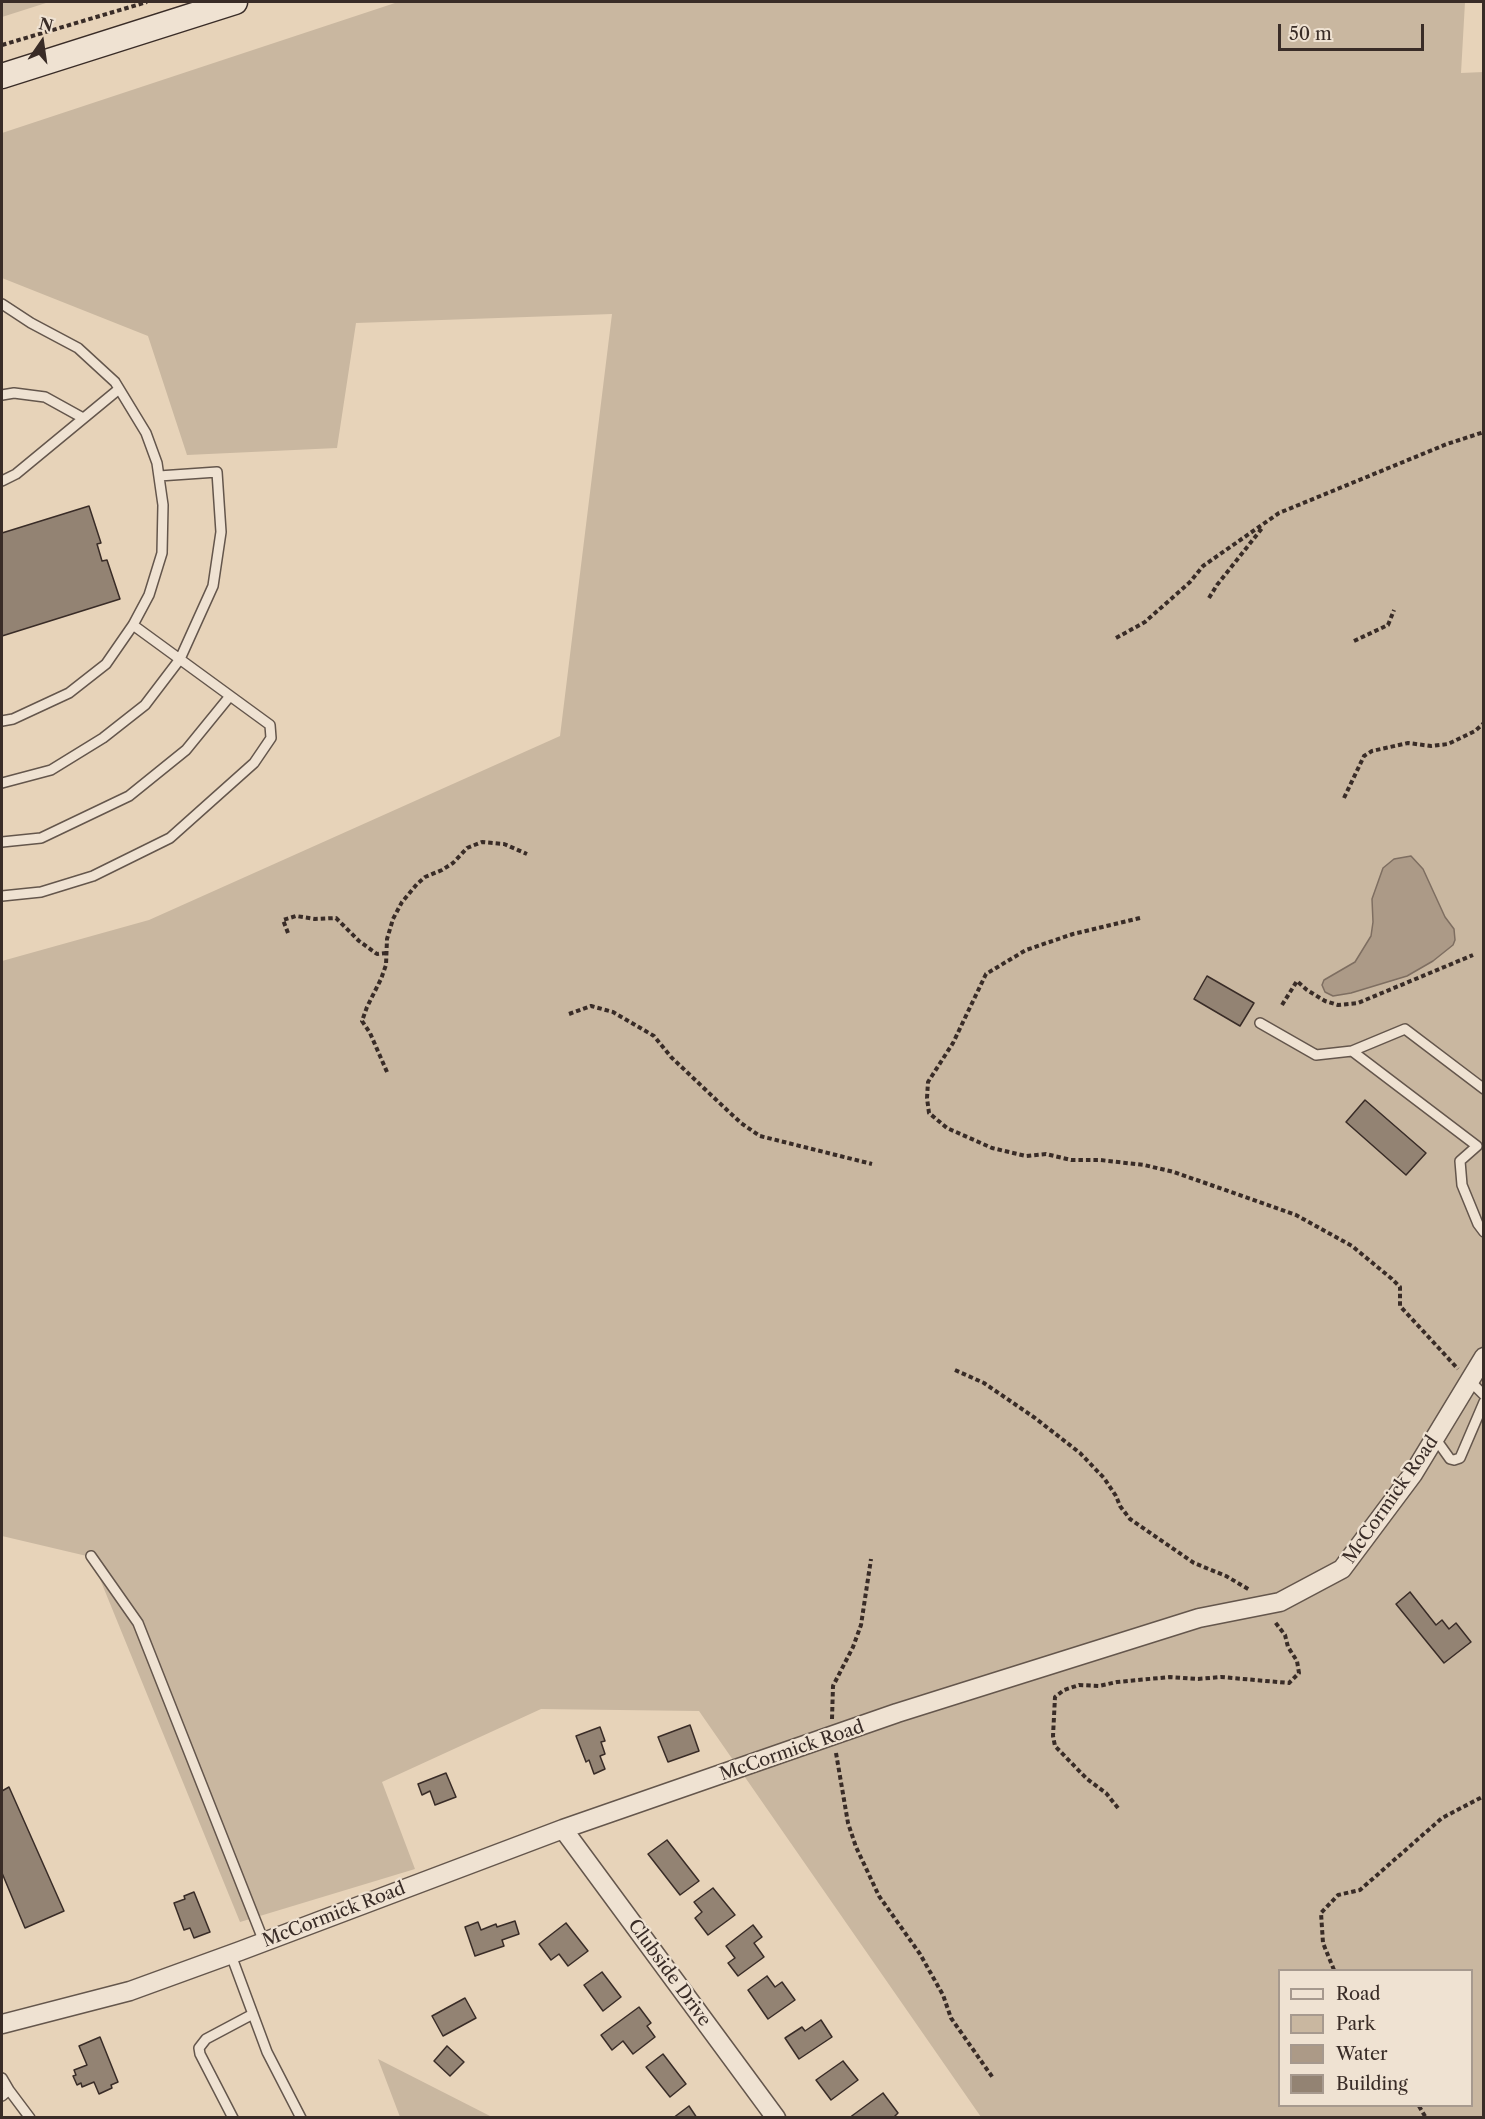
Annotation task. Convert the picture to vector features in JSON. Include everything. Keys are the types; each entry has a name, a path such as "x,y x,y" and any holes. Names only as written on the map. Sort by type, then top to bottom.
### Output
{"street":[{"path":"2,76 235,2"},
{"name":"McCormick Road","path":"2,2024 130,1990 231,1955 563,1829 834,1737 897,1713 1199,1618 1280,1602 1342,1569 1413,1474 1484,1357"},
{"name":"Clubside Drive","path":"563,1829 776,2118"}],"lane":[{"path":"2,721 13,719 69,693 106,664 133,625 149,595 162,553 163,505 157,463 146,433 115,382 78,348 31,324 3,306"},
{"path":"2,481 16,474 119,389"},
{"path":"2,394 14,393 45,398 83,418"},
{"path":"2,783 51,770 103,738 144,705 180,659 213,586 221,532 217,472 159,476"},
{"path":"2,896 41,891 93,876 170,838 254,763 271,738 270,725 133,625"},
{"path":"2,842 41,838 129,796 186,750 230,696"},
{"path":"1260,1023 1316,1055 1352,1051 1405,1029 1484,1089"},
{"path":"1352,1051 1480,1144 1460,1161 1462,1185 1478,1224 1484,1232"},
{"path":"1469,1380 1484,1395"},
{"path":"1435,1438 1450,1459 1460,1458 1484,1402"},
{"path":"91,1557 138,1623 264,1942"},
{"path":"231,1955 267,2052 301,2118"},
{"path":"233,2118 199,2048 206,2038 253,2014"},
{"path":"2,2078 5,2093 30,2118"}],"path":[{"path":"2,45 147,2"},
{"path":"1116,638 1145,622 1190,582 1203,566 1279,513 1447,444 1484,432"},
{"path":"1209,598 1216,585 1267,522 1295,506"},
{"path":"1354,641 1388,625 1394,610"},
{"path":"1344,798 1364,756 1408,744 1431,746 1448,744 1484,723"},
{"path":"387,1072 363,1021 386,965 386,953 393,919 417,884 425,877 453,863 467,848 482,842 504,844 527,854"},
{"path":"288,933 283,920 296,916 315,919 336,918 359,941 377,954 386,953"},
{"path":"1140,918 1073,934 1026,950 986,974 953,1043 928,1082 929,1113 947,1128 992,1148 1026,1156 1046,1154 1071,1160 1100,1160 1144,1165 1174,1172 1296,1215 1352,1246 1392,1279 1400,1287 1400,1306 1469,1380"},
{"path":"1282,1005 1297,981 1307,990 1338,1005 1358,1003 1473,955"},
{"path":"569,1014 591,1006 613,1012 654,1036 670,1057 741,1123 760,1136 872,1164"},
{"path":"955,1370 984,1383 1080,1453 1104,1478 1130,1519 1194,1563 1248,1587 1285,1635 1288,1647 1297,1661 1299,1673 1289,1683 1221,1677 1170,1677 1099,1686 1079,1684 1055,1696 1053,1736 1055,1746 1087,1779 1106,1793 1118,1808"},
{"path":"871,1559 861,1625 853,1647 833,1686 834,1737 848,1823 879,1896 920,1954 943,1995 951,2018 993,2078"},
{"path":"1333,1969 1323,1943 1321,1914 1338,1895 1360,1890 1442,1818 1484,1796"}],"green space":[{"path":"2,2 49,2 2,17"},
{"path":"398,2 1465,2 1461,73 1484,72 1483,2117 981,2117 699,1711 541,1709 382,1782 415,1869 240,1922 91,1557 2,1536 2,961 149,920 560,736 612,314 356,323 337,448 187,455 148,336 2,278 2,133"},
{"path":"378,2059 492,2117 400,2117"}],"water":[{"path":"1411,856 1423,869 1445,917 1454,929 1453,945 1433,961 1407,976 1351,993 1333,996 1325,992 1322,985 1324,980 1355,962 1371,936 1372,899 1383,868 1394,859"}],"building":[{"path":"89,506 101,543 97,544 102,561 107,560 120,599 2,636 2,533"},
{"path":"1207,976 1254,1003 1240,1026 1194,999"},
{"path":"1365,1100 1426,1153 1406,1175 1346,1122"},
{"path":"1410,1592 1436,1625 1442,1620 1449,1629 1456,1623 1471,1642 1444,1663 1396,1604"},
{"path":"690,1725 699,1751 668,1762 658,1737"},
{"path":"600,1727 605,1741 601,1742 605,1754 600,1756 605,1769 594,1774 589,1760 586,1762 576,1736"},
{"path":"446,1773 456,1797 435,1805 430,1791 422,1795 418,1784"},
{"path":"9,1787 64,1911 25,1928 2,1873 2,1791"},
{"path":"667,1840 699,1881 680,1895 648,1854"},
{"path":"713,1888 735,1915 708,1935 695,1918 702,1912 694,1902"},
{"path":"194,1892 210,1932 194,1938 190,1928 184,1930 174,1903"},
{"path":"515,1921 519,1934 502,1940 504,1946 475,1956 465,1927 478,1922 481,1930 496,1924 497,1927"},
{"path":"566,1923 588,1951 568,1966 559,1954 551,1960 539,1944"},
{"path":"753,1925 762,1937 754,1943 764,1957 738,1976 728,1963 735,1958 726,1946"},
{"path":"602,1972 621,1997 603,2011 584,1985"},
{"path":"767,1976 775,1987 782,1982 795,2000 768,2019 748,1990"},
{"path":"465,1998 476,2018 443,2036 432,2016"},
{"path":"639,2007 651,2023 647,2026 655,2037 633,2054 623,2041 612,2050 601,2035"},
{"path":"821,2020 832,2037 799,2059 785,2038 802,2027 805,2031"},
{"path":"100,2037 118,2082 111,2085 112,2088 99,2094 94,2082 82,2087 81,2083 77,2085 73,2076 76,2075 74,2070 87,2065 79,2046"},
{"path":"447,2046 464,2062 450,2076 434,2061"},
{"path":"663,2054 686,2084 670,2097 646,2067"},
{"path":"843,2061 858,2080 831,2100 816,2080"},
{"path":"883,2093 898,2113 893,2118 849,2118"},
{"path":"689,2106 697,2118 673,2118"}]}
